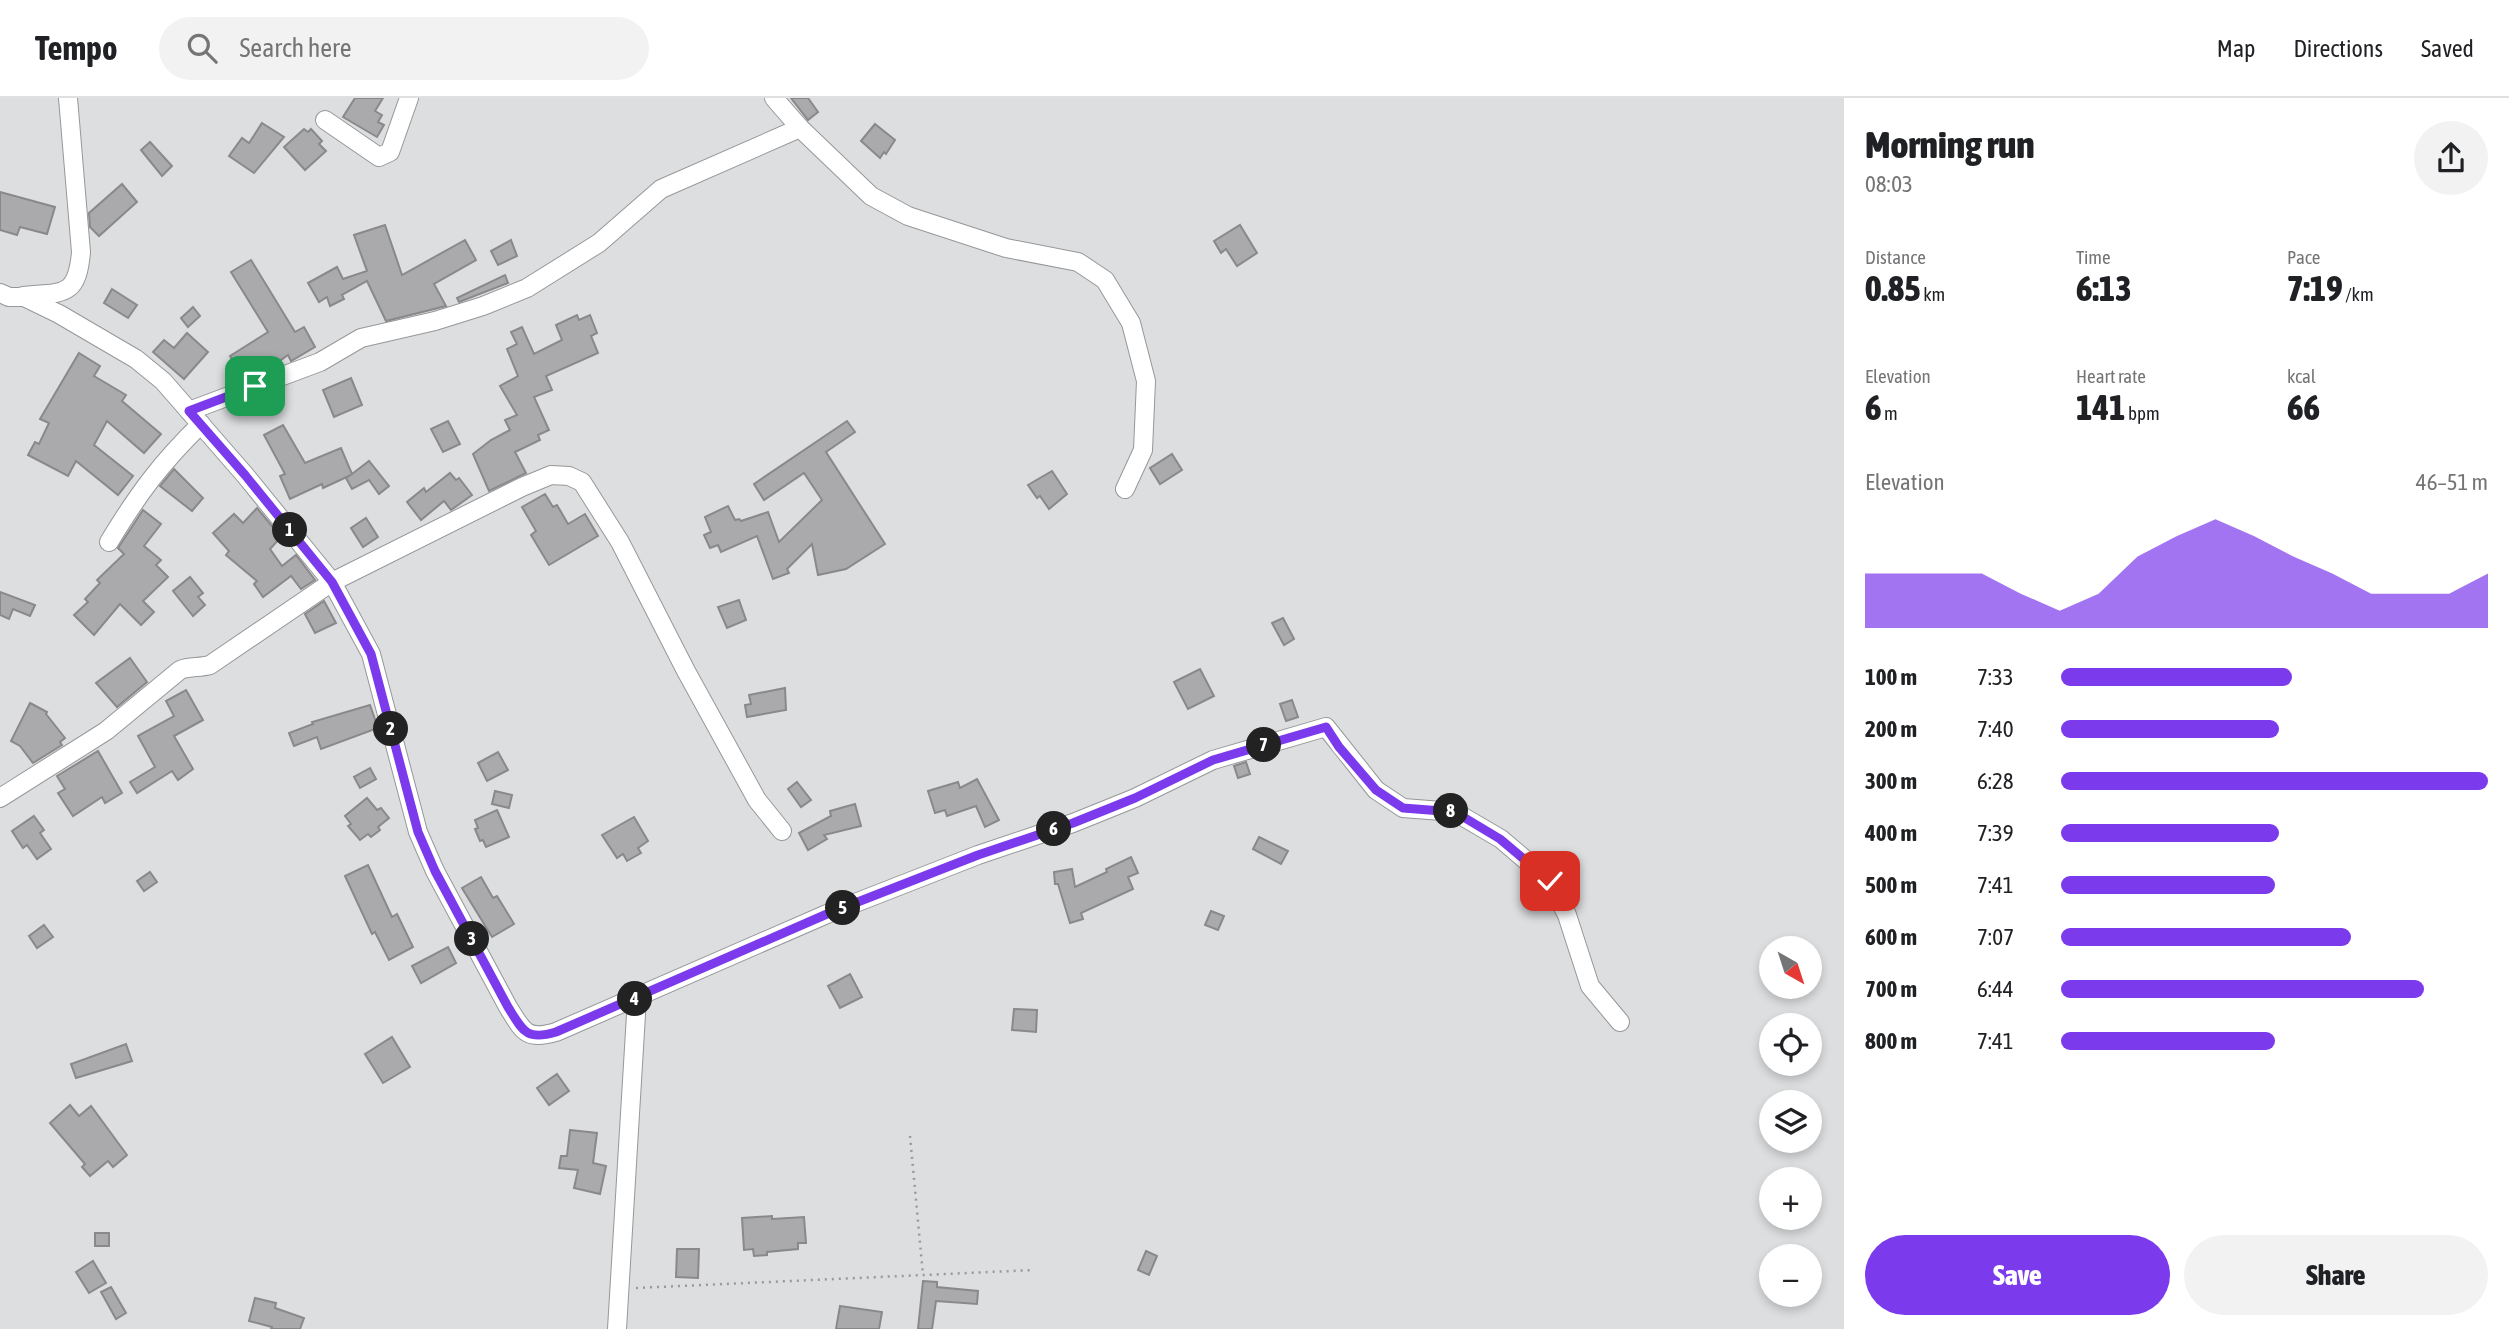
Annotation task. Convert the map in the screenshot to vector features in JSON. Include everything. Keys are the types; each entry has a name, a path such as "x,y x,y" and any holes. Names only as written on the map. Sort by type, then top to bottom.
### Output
{"street":[{"path":"5,295 63,292 72,287 79,269 81,252 68,98"},
{"path":"325,120 379,158 390,152 410,98"},
{"path":"774,98 800,128 871,196 908,216 1006,248 1078,262 1105,280 1131,323 1146,381 1143,450 1125,489"},
{"path":"109,542 136,497 195,417 320,362 361,338 435,321 527,288 599,243 661,189 800,128"},
{"path":"5,295 24,297 59,314 136,359 163,381 332,582 371,654 415,821 435,871 520,1027 530,1036 540,1037 637,998 827,914 1135,798 1213,760 1326,727 1339,747 1376,790 1403,808 1455,812 1500,839 1550,881 1567,915 1590,986 1620,1022"},
{"path":"0,798 106,731 180,670 190,666 201,668 210,665 332,582 551,475 576,477 582,482 620,542 686,671 757,800 782,831"},
{"path":"617,1329 637,998"}],"path":[{"path":"910,1136 923,1275"},
{"path":"619,1289 1034,1270"}],"building":[{"path":"355,98 383,98 375,111 382,115 378,122 384,125 377,137 343,117"},
{"path":"791,98 808,98 818,112 808,120"},
{"path":"262,123 284,137 254,173 229,156 242,138 249,143"},
{"path":"875,124 895,140 880,158 861,141"},
{"path":"304,129 308,132 311,129 322,141 319,144 326,151 305,170 284,147"},
{"path":"150,142 172,166 162,176 141,150"},
{"path":"122,184 137,202 99,236 90,227 89,213"},
{"path":"0,192 55,207 47,234 20,227 17,235 0,230"},
{"path":"385,225 402,275 465,240 476,260 434,284 446,306 386,321 367,281 342,295 344,299 330,306 327,297 319,302 308,283 337,267 343,279 367,271 354,235"},
{"path":"1240,225 1257,253 1237,266 1226,249 1221,253 1214,241"},
{"path":"511,240 517,256 498,265 491,251"},
{"path":"251,260 295,332 304,327 315,347 291,361 288,355 267,370 260,372 257,369 244,378 230,356 268,332 231,272"},
{"path":"505,275 508,283 459,302 457,298"},
{"path":"112,289 137,305 128,318 104,303"},
{"path":"193,307 200,316 188,327 181,318"},
{"path":"577,315 579,320 590,315 597,333 591,336 598,353 546,376 552,390 534,397 549,430 538,435 540,440 515,452 526,473 489,491 473,454 510,430 505,420 517,415 500,386 518,376 507,349 517,344 511,332 522,327 534,354 562,340 556,325"},
{"path":"187,333 208,352 184,379 153,352 164,340 174,348"},
{"path":"79,353 100,366 94,376 126,395 122,401 161,434 144,453 107,421 94,445 133,476 118,495 76,461 68,476 28,455 35,442 39,444 49,423 40,419"},
{"path":"351,378 362,405 334,417 323,390"},
{"path":"448,421 460,444 443,452 431,429"},
{"path":"847,421 855,432 826,452 885,544 846,569 818,575 812,544 787,569 789,573 773,579 757,536 721,552 718,545 710,548 704,535 711,532 705,517 728,506 735,520 741,521 768,512 779,542 822,500 804,473 764,500 754,484"},
{"path":"283,425 305,463 341,448 352,474 369,461 389,486 379,494 369,480 352,489 346,478 351,475 323,488 322,484 290,499 280,476 285,474 264,435"},
{"path":"1172,454 1182,470 1160,484 1150,468"},
{"path":"174,469 203,498 192,511 160,486"},
{"path":"1052,471 1067,494 1049,509 1028,485"},
{"path":"450,473 456,480 459,478 472,495 451,510 444,501 421,520 407,502 424,488 426,492"},
{"path":"545,494 553,507 557,505 568,524 585,514 598,536 549,565 531,535 536,531 522,507"},
{"path":"257,508 281,537 270,549 282,566 296,555 315,580 301,589 291,576 263,597 254,584 257,581 226,555 229,551 213,533 234,514 243,523"},
{"path":"143,510 161,524 144,546 161,560 156,565 168,577 143,601 154,612 141,625 120,604 94,635 74,615 88,602 85,599 100,583 97,580 124,554 118,548"},
{"path":"366,518 378,537 363,547 351,528"},
{"path":"190,577 203,593 198,597 205,605 193,616 173,591"},
{"path":"0,592 35,605 30,616 13,609 9,619 0,615"},
{"path":"739,600 746,620 727,628 718,607"},
{"path":"324,601 336,623 315,633 305,614"},
{"path":"1283,618 1294,639 1284,645 1272,623"},
{"path":"130,658 147,682 117,707 96,683"},
{"path":"1200,669 1214,696 1188,709 1174,682"},
{"path":"785,688 786,710 747,717 745,705 751,704 749,695"},
{"path":"186,690 203,720 174,736 193,769 178,780 172,771 137,793 130,782 155,767 138,736 174,716 166,701"},
{"path":"1292,700 1298,717 1286,721 1280,704"},
{"path":"30,703 47,712 65,738 60,742 62,745 33,763 20,746 11,741"},
{"path":"370,705 378,728 321,749 317,737 294,746 289,733 313,724 312,722"},
{"path":"98,751 122,793 105,803 102,797 73,816 58,793 65,789 57,776"},
{"path":"498,752 508,770 487,781 478,763"},
{"path":"1246,762 1250,774 1238,778 1234,766"},
{"path":"370,768 376,779 360,788 354,777"},
{"path":"977,779 999,820 985,827 976,806 947,816 945,810 935,813 928,791 958,782 960,788"},
{"path":"797,782 811,800 801,807 788,789"},
{"path":"495,791 512,795 509,808 492,804"},
{"path":"367,798 377,810 381,808 389,818 371,837 368,834 360,840 348,826 351,824 345,816"},
{"path":"855,804 861,826 824,835 827,839 808,850 799,833 831,816 830,811"},
{"path":"497,810 509,837 486,847 475,829 478,828 475,820"},
{"path":"34,816 44,830 40,833 51,849 37,859 27,845 23,848 12,831"},
{"path":"634,817 648,841 638,848 641,853 627,861 623,854 617,858 602,835"},
{"path":"1259,837 1288,851 1281,864 1253,849"},
{"path":"1131,857 1138,873 1128,877 1133,889 1081,913 1083,919 1070,923 1058,884 1055,884 1054,872 1072,869 1075,887"},
{"path":"368,865 392,917 397,914 413,947 389,960 375,932 372,934 345,876"},
{"path":"150,872 157,882 144,891 137,881"},
{"path":"481,877 493,898 497,896 514,924 492,937 462,888"},
{"path":"1211,911 1224,916 1218,930 1205,925"},
{"path":"44,925 53,937 37,948 29,936"},
{"path":"448,947 456,963 421,983 412,966"},
{"path":"850,974 862,997 840,1008 828,986"},
{"path":"1014,1009 1037,1010 1036,1032 1012,1030"},
{"path":"392,1037 410,1067 383,1083 365,1054"},
{"path":"126,1044 132,1061 76,1078 71,1064"},
{"path":"557,1074 569,1091 549,1105 537,1088"},
{"path":"70,1105 79,1116 91,1106 127,1155 113,1167 108,1161 90,1176 82,1167 85,1164 50,1123"},
{"path":"570,1130 597,1133 593,1163 606,1166 600,1194 574,1188 578,1170 559,1168 561,1156 567,1156"},
{"path":"772,1216 772,1219 804,1217 806,1243 798,1243 798,1249 767,1252 767,1255 754,1256 753,1249 744,1250 742,1218"},
{"path":"95,1233 109,1233 109,1246 95,1246"},
{"path":"677,1249 699,1249 698,1278 676,1277"},
{"path":"1146,1251 1157,1256 1149,1275 1138,1270"},
{"path":"93,1261 106,1283 89,1293 76,1272"},
{"path":"923,1281 937,1282 937,1287 978,1291 977,1304 936,1301 932,1329 918,1329"},
{"path":"111,1287 126,1313 116,1319 101,1292"},
{"path":"255,1298 276,1303 275,1308 304,1318 300,1329 271,1329 272,1327 249,1321"},
{"path":"840,1306 882,1312 879,1329 836,1329"}],"route":[{"path":"255,386 189,411 332,582 371,654 418,832 435,871 508,1007 520,1027 530,1036 540,1037 556,1032 827,914 978,855 1073,823 1135,798 1213,760 1326,727 1339,747 1376,790 1403,808 1455,812 1500,839 1550,881"}]}
